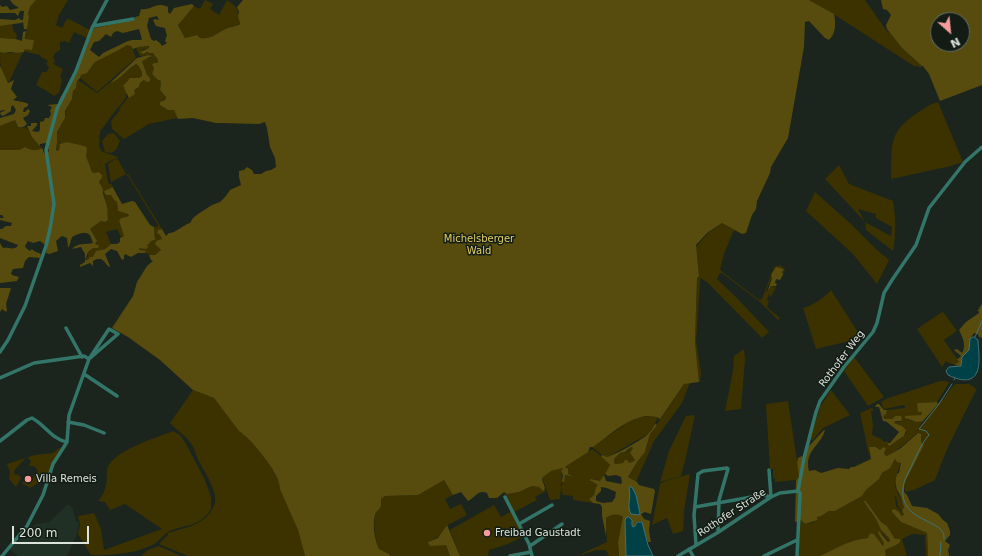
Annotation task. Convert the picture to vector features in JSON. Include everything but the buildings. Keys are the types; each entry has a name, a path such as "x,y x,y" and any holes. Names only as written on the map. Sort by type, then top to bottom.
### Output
{"street":[{"path":"0,352 20,318 47,243 54,204 46,150 60,102 76,70 93,26 107,0"},
{"path":"93,26 133,19"},
{"name":"Rothofer Weg","path":"797,556 800,493 798,491 804,458 820,401 844,367 872,332 884,293 920,238 929,208 965,162 982,147"},
{"path":"66,328 82,357"},
{"path":"2,556 27,526 43,496 53,464 67,442 68,422 89,359 109,329 118,334 89,359"},
{"path":"0,378 34,363 86,356 89,359"},
{"path":"84,374 117,396"},
{"path":"0,441 27,420 32,418 52,434 64,442 67,442"},
{"path":"68,422 84,425 104,433"},
{"path":"696,545 694,523 698,473 724,468 728,469 718,502 718,532"},
{"path":"695,507 763,495 771,497 769,470"},
{"name":"Rothofer Straße","path":"678,556 771,497 780,493 798,491"},
{"path":"505,497 530,546 531,554 510,556"},
{"path":"519,524 552,505"},
{"path":"530,546 562,524"},
{"path":"764,556 797,540"},
{"path":"689,549 693,556"}],"shaded area":[{"path":"36,0 68,0 59,15 56,25 62,28 66,20 69,19 90,30 87,38 74,32 69,43 65,41 60,42 60,50 55,53 53,57 55,61 53,64 63,69 60,77 62,80 59,93 54,96 36,85 42,72 47,72 49,67 46,64 48,61 40,55 26,52 24,50 27,49 34,40 26,39 28,14 30,7"},
{"path":"205,0 213,4 210,9 219,15 227,0 237,8 240,23 208,38 200,38 197,35 185,38 178,24 194,6 200,9"},
{"path":"809,0 865,0 886,30 902,48 922,66 920,68 918,66 914,66"},
{"path":"12,24 13,30 17,35 16,39 0,38 0,26"},
{"path":"126,45 132,47 136,58 97,92 80,78 81,75 91,68 94,62"},
{"path":"148,46 149,48 141,50 148,53 153,53 158,60 158,63 152,66 154,68 152,74 161,81 160,90 166,97 160,102 160,105 168,110 174,110 178,116 177,118 149,124 124,139 112,129 111,121 128,97 129,98 133,95 134,90 139,87 140,83 144,80 150,81 142,61 143,59 151,58 150,55 140,56 136,49 139,47"},
{"path":"0,52 23,52 9,82 2,72"},
{"path":"136,64 141,69 142,76 139,78 133,78 125,84 123,87 127,93 125,99 101,129 99,138 101,151 118,157 105,164 109,184 112,184 110,188 104,191 106,195 111,195 117,202 118,211 128,214 129,216 121,218 119,222 124,236 121,237 117,229 106,232 111,244 105,249 97,251 93,258 91,257 88,260 85,260 85,258 88,257 88,252 93,248 98,248 98,244 95,244 97,242 90,229 101,221 105,222 108,220 105,197 99,182 102,179 102,175 99,172 92,172 86,156 85,146 67,142 60,145 59,150 56,151 57,132 65,118 66,110 72,99 73,91 76,88 78,80 97,93"},
{"path":"938,102 963,162 891,179 893,142 900,128 919,112"},
{"path":"15,120 18,127 25,127 30,132 42,148 40,150 29,150 25,147 19,150 0,150 0,126"},
{"path":"114,133 120,141 116,150 111,153 105,152 102,141 108,134"},
{"path":"117,158 126,174 111,182 108,164"},
{"path":"839,165 849,184 893,201 895,213 895,239 893,251 866,230 865,222 825,179","holes":["858,209 876,214 876,218 892,227 891,236 865,222"]},
{"path":"128,174 162,229 160,229 157,233 161,236 162,240 156,241 155,244 161,250 158,253 150,255 139,248 155,240 154,227 157,227 158,225 126,175"},
{"path":"815,192 889,260 877,284 853,254 806,211"},
{"path":"722,223 735,230 724,254 720,270 759,300 762,299 774,267 780,265 785,269 783,275 783,268 775,268 766,292 768,292 771,286 776,287 771,297 769,294 767,306 780,318 778,320 760,302 720,273 717,279 769,332 762,338 707,282 700,278 696,341 701,373 699,382 695,342 697,278 699,276 696,247 707,234"},
{"path":"831,290 859,334 850,341 816,349 803,308 818,301"},
{"path":"942,312 957,331 944,340 959,362 952,364 946,361 942,367 917,329"},
{"path":"744,349 745,359 741,409 725,411 733,371 734,356"},
{"path":"854,357 884,397 868,406 844,371"},
{"path":"940,381 946,381 949,383 937,402 917,403 922,412 920,416 905,416 905,418 910,420 923,421 915,435 887,456 884,454 886,448 883,447 880,450 877,447 869,447 870,459 860,413 872,408 874,410 871,411 873,425 872,435 884,442 888,441 888,445 891,446 897,439 904,436 906,433 902,426 894,423 894,421 901,421 902,418 900,416 894,416 892,419 886,419 883,416 887,410 905,407 904,405 884,409 881,402"},
{"path":"690,382 682,403 654,441 636,482 628,477 646,450 650,434 684,384"},
{"path":"956,384 969,384 976,390 947,449 935,480 914,490 905,492 905,482 924,445 921,442 921,434 917,433 942,399 943,400"},
{"path":"193,390 214,398 239,430 251,440 262,453 272,469 289,506 305,556 188,556 159,544 168,535 168,533 194,525 204,519 213,508 215,502 213,489 196,456 193,446 170,423"},
{"path":"831,390 850,415 823,428 812,441 810,439 820,407"},
{"path":"788,401 799,477 796,480 775,482 775,478 773,478 773,469 770,469 766,404"},
{"path":"695,415 681,476 660,482 669,451 686,416"},
{"path":"642,416 658,417 648,434 608,457 603,456 592,447 627,423"},
{"path":"173,431 180,435 186,444 205,480 211,497 211,509 201,520 191,525 168,532 151,546 116,554 91,555 78,534 80,524 78,516 94,513 101,529 104,550 162,529 125,504 110,510 105,502 98,501 105,488 107,469 117,456 146,441"},
{"path":"631,447 633,448 630,453 635,460 634,461 629,463 626,460 623,463 614,463 614,459 620,453 627,452"},
{"path":"61,448 52,463 46,480 43,480 30,488 22,483 24,481 28,484 30,483 38,471 34,466 29,466 31,461 27,457 53,453"},
{"path":"592,449 606,460 610,466 601,480 589,479 598,485 594,495 589,499 593,503 573,500 573,496 563,495 561,489 565,475 573,477 568,474 565,467"},
{"path":"26,458 14,471 14,474 19,475 21,478 16,487 9,479 10,472 7,464"},
{"path":"895,459 897,462 901,462 896,477 895,487 898,490 897,492 904,507 902,510 904,515 901,516 895,510 892,512 901,522 927,533 928,556 926,556 925,535 912,534 902,539 907,556 886,556 885,550 897,544 899,539 895,539 887,526 881,522 865,500 864,502 876,519 881,530 889,538 889,542 883,534 878,532 884,543 883,546 874,534 871,533 868,538 849,543 821,556 798,556 799,520 802,520 805,524 812,523 818,520 817,517 829,511 835,511 862,496 866,490 879,479 882,473 891,466","holes":["895,496 898,506 904,515 896,506"]},
{"path":"563,467 561,471 560,499 550,500 542,477 551,471"},
{"path":"690,474 684,511 683,531 673,534 667,518 652,525 660,484 665,481"},
{"path":"444,480 453,495 445,499 450,509 461,504 467,515 446,526 440,536 428,542 438,545 446,545 450,556 390,556 389,554 380,550 376,538 374,521 376,513 381,506 381,499 385,496 416,495"},
{"path":"532,486 539,487 546,491 535,497 537,500 514,512 504,492 507,494 519,492"},
{"path":"67,505 71,506 76,522 79,522 77,534 67,556 18,556 10,549 28,529 37,524 49,522"},
{"name":"Freibad Gaustadt","path":"494,505 501,517 510,512 512,513 524,536 508,544 489,550 488,556 460,556 450,530"},
{"path":"617,514 622,516 623,519 618,542 619,556 609,556 606,550 596,550 577,556 607,542 605,518 609,515"},
{"path":"159,546 181,556 141,556 148,550"}],"green space":[{"path":"10,0 36,0 30,7 27,29 24,29 23,22 0,26 0,19 15,20 19,18 23,20 24,11 20,11 18,16 15,13 0,13 0,5 2,7 7,6 10,10 19,8"},
{"name":"Michelsberger Wald","path":"243,0 809,0 834,14 835,25 833,34 829,40 825,38 809,21 805,22 804,47 788,138 771,167 746,233 742,234 722,223 707,233 696,245 699,276 697,278 695,342 699,382 684,384 660,419 657,417 643,416 634,419 593,447 590,447 588,452 565,467 568,469 568,474 574,477 565,475 564,482 562,482 563,475 561,471 563,468 551,471 542,479 545,488 544,491 539,487 532,486 519,492 507,494 504,492 497,498 489,498 487,493 481,492 468,501 461,492 453,495 444,480 418,495 385,496 381,499 380,508 375,515 374,528 379,549 390,556 305,556 298,530 280,489 276,475 258,449 239,431 214,398 193,390 160,360 128,337 112,328 133,296 137,282 147,266 153,261 149,255 155,255 161,250 155,244 156,241 162,239 157,233 158,230 162,229 166,236 169,233 174,232 190,223 198,214 220,202 230,190 241,185 239,171 244,170 247,167 252,170 254,174 261,174 276,167 265,122 259,124 216,123 193,118 178,119 174,110 168,110 160,105 160,102 165,100 166,97 160,90 161,81 152,74 154,68 152,65 154,63 158,63 158,60 153,53 147,52 143,54 140,52 149,48 149,46 133,49 131,46 127,45 95,62 87,73 81,75 77,81 72,99 65,111 65,118 57,132 56,150 59,150 60,144 67,142 85,146 87,148 86,156 92,172 99,172 102,175 99,182 103,189 108,220 105,222 101,221 90,229 97,241 95,244 99,245 98,248 93,248 88,252 86,258 81,247 72,249 79,245 93,243 90,235 86,233 81,233 72,237 69,247 67,238 62,236 56,241 58,251 49,254 46,253 47,246 40,241 33,243 28,241 25,246 26,248 30,251 32,249 41,254 40,258 29,257 25,261 23,268 13,269 11,273 12,275 19,277 17,281 0,283 0,243 3,248 15,248 18,245 0,238 0,229 6,226 11,226 12,223 0,220 0,218 4,218 0,215 0,150 19,150 25,147 31,150 42,148 45,155 49,151 46,143 40,144 40,146 32,137 27,126 31,126 31,123 37,123 32,131 38,132 40,130 40,122 44,121 45,118 49,118 52,107 47,105 58,104 60,98 75,76 81,56 94,28 134,20 135,17 139,16 141,9 164,5 168,7 168,12 170,14 174,8 192,4 194,6 178,25 185,38 197,35 200,38 208,38 240,24 237,7","holes":["157,16 159,20 153,20 156,26 165,28 167,35 165,41 167,43 162,46 156,40 154,41 151,39 147,26 149,18","139,29 141,40 128,41 103,53 99,57 90,50 94,42 99,41 106,34 111,37 113,33 117,31 123,33"]},
{"path":"881,0 982,0 982,85 940,101 929,74 923,66 902,48 887,29 886,25 891,15 887,10 883,9"},
{"path":"26,31 25,39 34,40 32,50 25,49 24,52 19,53 0,52 0,38 22,41 23,32"},
{"path":"148,55 152,56 142,61 150,81 147,82 144,80 140,83 139,87 134,90 135,94 129,98 123,86 130,78 139,78 142,76 142,72 136,64 114,82 110,83 137,58"},
{"path":"0,66 8,83 14,80 11,89 17,97 13,100 28,104 28,106 24,108 23,112 28,109 30,111 28,115 23,118 27,124 23,127 18,127 15,120 0,126 0,118 14,114 16,110 13,105 11,107 11,111 3,116 0,114 1,112 5,111 0,111"},
{"path":"112,186 122,204 132,201 135,202 150,225 154,227 155,240 151,241 147,245 148,247 146,249 139,248 140,250 146,251 145,253 138,253 131,257 125,254 124,259 122,260 117,251 111,249 105,254 110,266 109,267 101,259 96,259 93,261 93,266 90,263 80,267 85,260 93,257 96,251 105,249 111,244 117,244 120,242 120,238 124,236 119,221 121,218 129,216 128,214 118,211 117,202 111,195 105,194 104,191"},
{"path":"776,267 784,269 782,272 783,275 780,280 776,279 776,286 771,286 767,293 772,278 771,275"},
{"path":"0,288 11,288 6,304 6,312 2,309 0,312"},
{"path":"982,304 982,338 979,337 978,334 974,333 970,339 969,350 962,357 961,366 954,365 959,362 956,358 958,359 961,356 954,350 957,349 962,353 964,347 964,341 959,330 966,322 979,313 978,310"},
{"path":"937,402 938,404 923,421 917,422 905,418 905,416 921,415 922,412 918,412 917,403"},
{"path":"879,404 884,410 887,410 886,414 883,416 885,419 892,419 895,416 901,416 901,421 895,421 894,423 902,426 906,430 904,436 890,446 888,443 890,443 899,432 887,422 883,421 879,407 875,407"},
{"path":"655,424 657,425 650,434 645,452 628,477 637,482 639,485 654,489 655,491 651,514 645,512 641,514 644,519 650,521 649,531 651,542 648,542 641,521 636,522 635,526 633,527 632,521 626,518 626,556 619,556 618,542 623,517 614,514 606,518 606,536 602,516 602,507 600,504 593,503 589,499 594,495 598,485 589,480 600,481 604,475 606,481 621,484 621,477 616,475 608,476 605,474 610,465 601,456 611,456 633,444 647,435","holes":["631,447 633,448 630,453 635,460 634,461 629,463 625,460 623,463 614,463 614,459 620,453 625,452","601,487 616,492 615,498 612,502 603,503 596,501 596,496 601,491"]},
{"path":"824,430 823,435 809,458 809,471 815,470 821,473 838,468 849,469 871,459 869,447 876,447 880,450 883,447 886,448 884,454 887,456 901,448 918,433 921,434 921,442 924,445 905,482 904,492 912,506 927,508 938,514 947,523 950,535 945,541 950,545 948,550 949,556 928,556 927,533 901,522 892,512 894,509 899,512 901,516 904,515 902,510 904,507 896,483 896,477 899,473 901,463 897,462 895,459 890,468 882,473 879,479 866,490 862,496 835,511 829,511 817,517 818,520 805,524 801,520 795,522 796,480 799,477 797,463 798,458 802,456 803,459 808,447"},
{"path":"865,500 881,522 887,526 895,539 900,539 900,542 885,550 886,556 820,556 849,542 868,538 871,533 874,534 883,546 884,543 878,533 879,531 888,542 890,541 881,530 876,519 864,502"},
{"path":"447,525 460,556 450,556 446,545 430,546 428,542 438,538"}],"water":[{"path":"974,337 978,340 979,354 978,370 975,375 967,380 962,380 948,375 946,371 949,367 961,366 962,357 969,350 970,339"},
{"path":"630,487 632,487 636,495 640,513 639,515 631,514 630,511"},
{"path":"629,517 632,520 633,527 637,522 642,522 648,545 653,556 626,556 625,521 626,518"}],"waterway":[{"path":"975,337 982,321"},
{"path":"944,539 943,532 938,527 915,514 908,508 904,500 903,488 905,479 929,435 926,431 919,429 939,404 952,384"},
{"path":"940,556 941,542"}],"place":[{"name":"Villa Remeis","path":"28,479"},
{"name":"Freibad Gaustadt","path":"487,533"}]}
